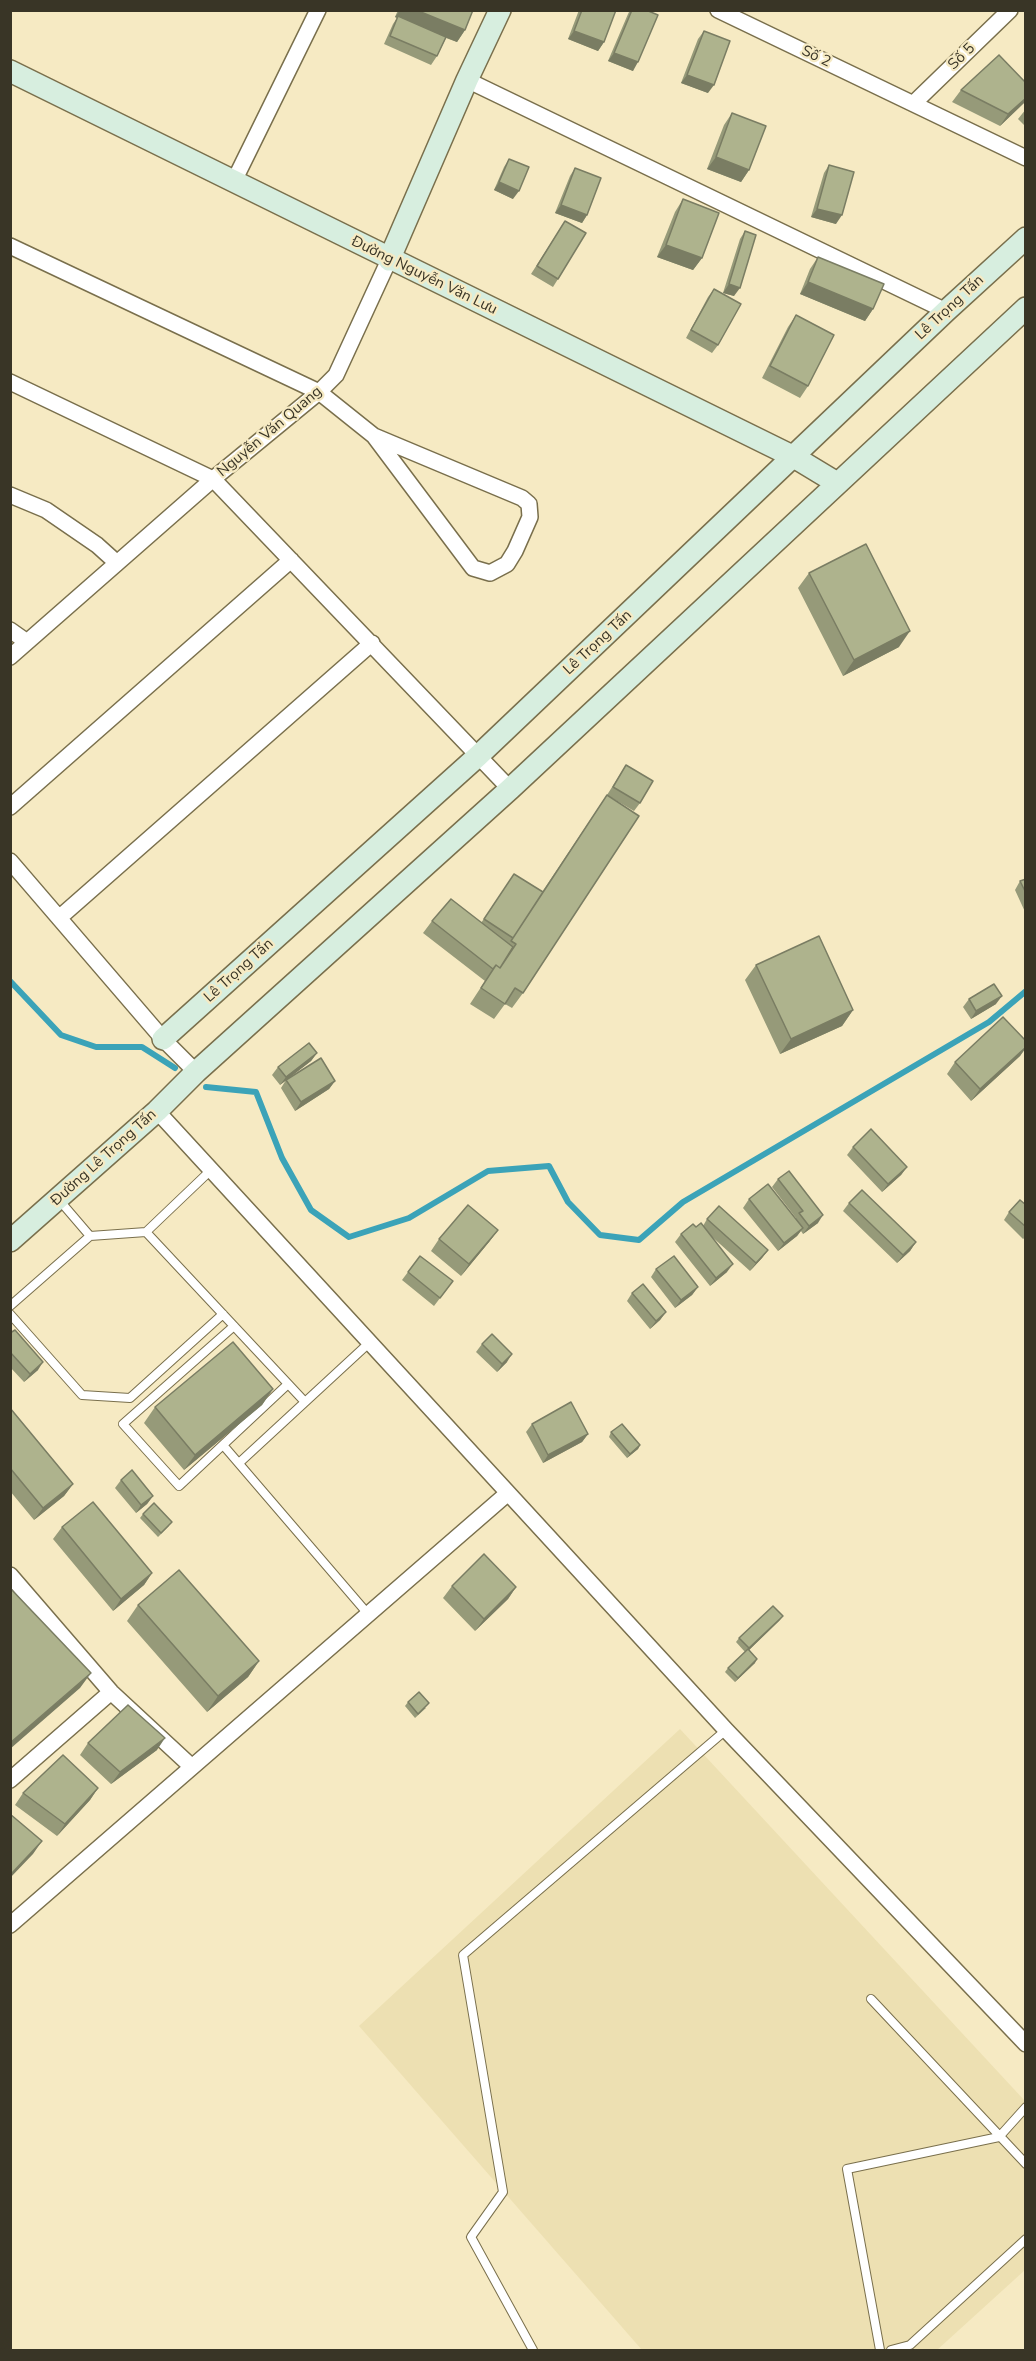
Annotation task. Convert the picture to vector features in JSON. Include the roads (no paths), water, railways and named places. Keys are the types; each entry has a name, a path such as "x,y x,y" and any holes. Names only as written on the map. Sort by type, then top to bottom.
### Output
{"street":[{"path":"234,181 318,10"},
{"name":"Nguyễn Văn Quang","path":"10,657 213,479 319,392 336,375 500,10"},
{"name":"Số 2","path":"718,10 1026,158"},
{"name":"Số 5","path":"914,103 1010,10"},
{"name":"Đường Nguyễn Văn Lưu","path":"10,71 389,260 794,457 837,483"},
{"path":"467,80 946,311"},
{"name":"Lê Trọng Tấn","path":"163,1039 478,756 946,311 1026,238"},
{"path":"10,246 319,392 374,436 473,568 490,573 507,564 530,517 529,504 522,498 374,436"},
{"path":"10,861 163,1039 196,1072 510,789 1026,308"},
{"path":"10,382 213,479 510,789"},
{"path":"10,495 46,510 97,545 117,563"},
{"path":"10,807 291,560"},
{"path":"10,630 27,642"},
{"path":"59,918 372,643"},
{"name":"Đường Lê Trọng Tấn","path":"10,1241 157,1111 196,1072"},
{"path":"157,1111 726,1730 1026,2044"},
{"path":"10,1925 508,1492"},
{"path":"10,1575 111,1692 192,1767"},
{"path":"10,1780 111,1692"}],"lane":[{"path":"10,1306 90,1236 147,1232 211,1170"},
{"path":"58,1199 90,1236"},
{"path":"147,1232 305,1402"},
{"path":"10,1314 82,1395 130,1398 223,1314"},
{"path":"234,1326 123,1424 179,1486 288,1384"},
{"path":"239,1463 369,1343"},
{"path":"223,1444 368,1614"},
{"path":"533,2350 471,2237 503,2192 463,1955 726,1730"},
{"path":"871,2000 1026,2164"},
{"path":"880,2350 847,2169 999,2137 1026,2107"},
{"path":"891,2350 910,2344 1026,2239"}],"waterway":[{"path":"10,981 61,1035 96,1047 142,1047 175,1068"},
{"path":"206,1087 256,1092 282,1158 311,1210 349,1237 409,1218 488,1171 549,1166 568,1202 600,1235 639,1240 683,1202 989,1022 1026,991"}]}
